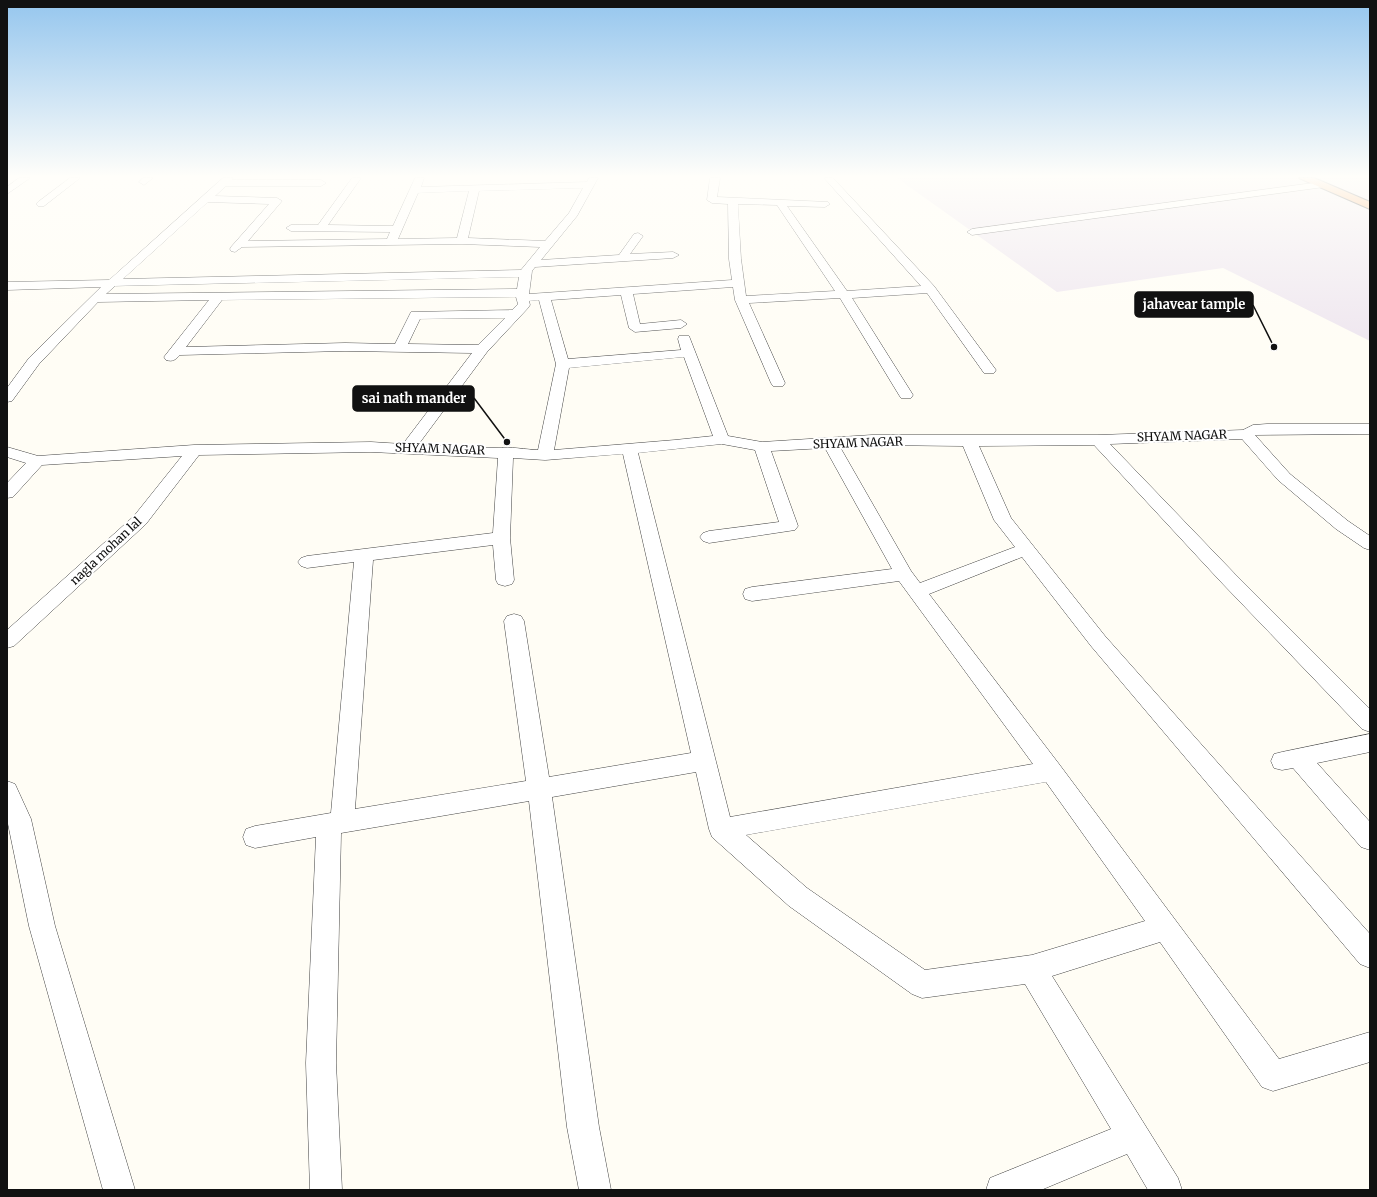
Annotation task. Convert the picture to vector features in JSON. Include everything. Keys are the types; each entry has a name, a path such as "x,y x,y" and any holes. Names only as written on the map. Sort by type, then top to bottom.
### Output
{"street":[{"path":"7,398 34,361 95,298 166,234"},
{"path":"232,253 248,234"},
{"path":"390,242 393,234"},
{"path":"462,241 464,234"},
{"path":"407,449 482,349 524,305 522,296 528,269 556,234"},
{"path":"734,234 735,259 741,300 778,383"},
{"path":"802,234 844,294 906,395"},
{"path":"879,234 930,289 990,370"},
{"path":"622,258 638,236"},
{"path":"239,244 462,241 548,244"},
{"path":"7,286 384,275 528,269 622,258 674,255"},
{"path":"95,298 219,296 544,297 739,284"},
{"path":"741,300 930,289"},
{"path":"626,291 635,328 681,324"},
{"path":"219,296 173,354 345,347 482,349"},
{"path":"544,297 563,364 545,454"},
{"path":"400,348 415,315 516,314"},
{"path":"684,339 722,439"},
{"path":"563,364 690,353"},
{"name":"SHYAM NAGAR","path":"194,450 371,447 506,451 545,454 676,445 722,439 762,447 831,444 872,440 1098,440 1246,434 1253,430 1267,428 1370,429"},
{"path":"1246,434 1284,477 1342,525 1370,544"},
{"path":"1098,440 1228,578 1370,724"},
{"path":"969,441 1003,520 1098,641 1370,954"},
{"path":"831,444 904,574 1274,1076 1370,1047"},
{"path":"709,537 789,526 762,447"},
{"path":"629,448 703,761 721,829 798,897 922,984 1032,969 1164,928"},
{"path":"7,452 37,460 194,450"},
{"name":"nagla mohan lal","path":"7,641 140,520 194,450"},
{"path":"505,580 501,538 506,451"},
{"path":"7,493 37,460"},
{"path":"307,562 501,538"},
{"path":"917,591 1026,549"},
{"path":"326,1190 321,1063 336,824 364,555"},
{"path":"752,594 904,574"},
{"path":"514,621 539,789 582,1119 594,1190"},
{"path":"1370,743 1290,759 1370,839"},
{"path":"255,837 703,761"},
{"path":"721,829 1050,771"},
{"path":"7,791 19,819 42,926 119,1190"},
{"path":"1032,969 1166,1190"},
{"path":"1002,1190 1133,1136"}],"shaded area":[{"path":"975,234 1370,234 1370,341 1223,268 1057,292"}],"place":[{"name":"jahavear tample","path":"1274,347"},
{"name":"sai nath mander","path":"507,442"}]}
